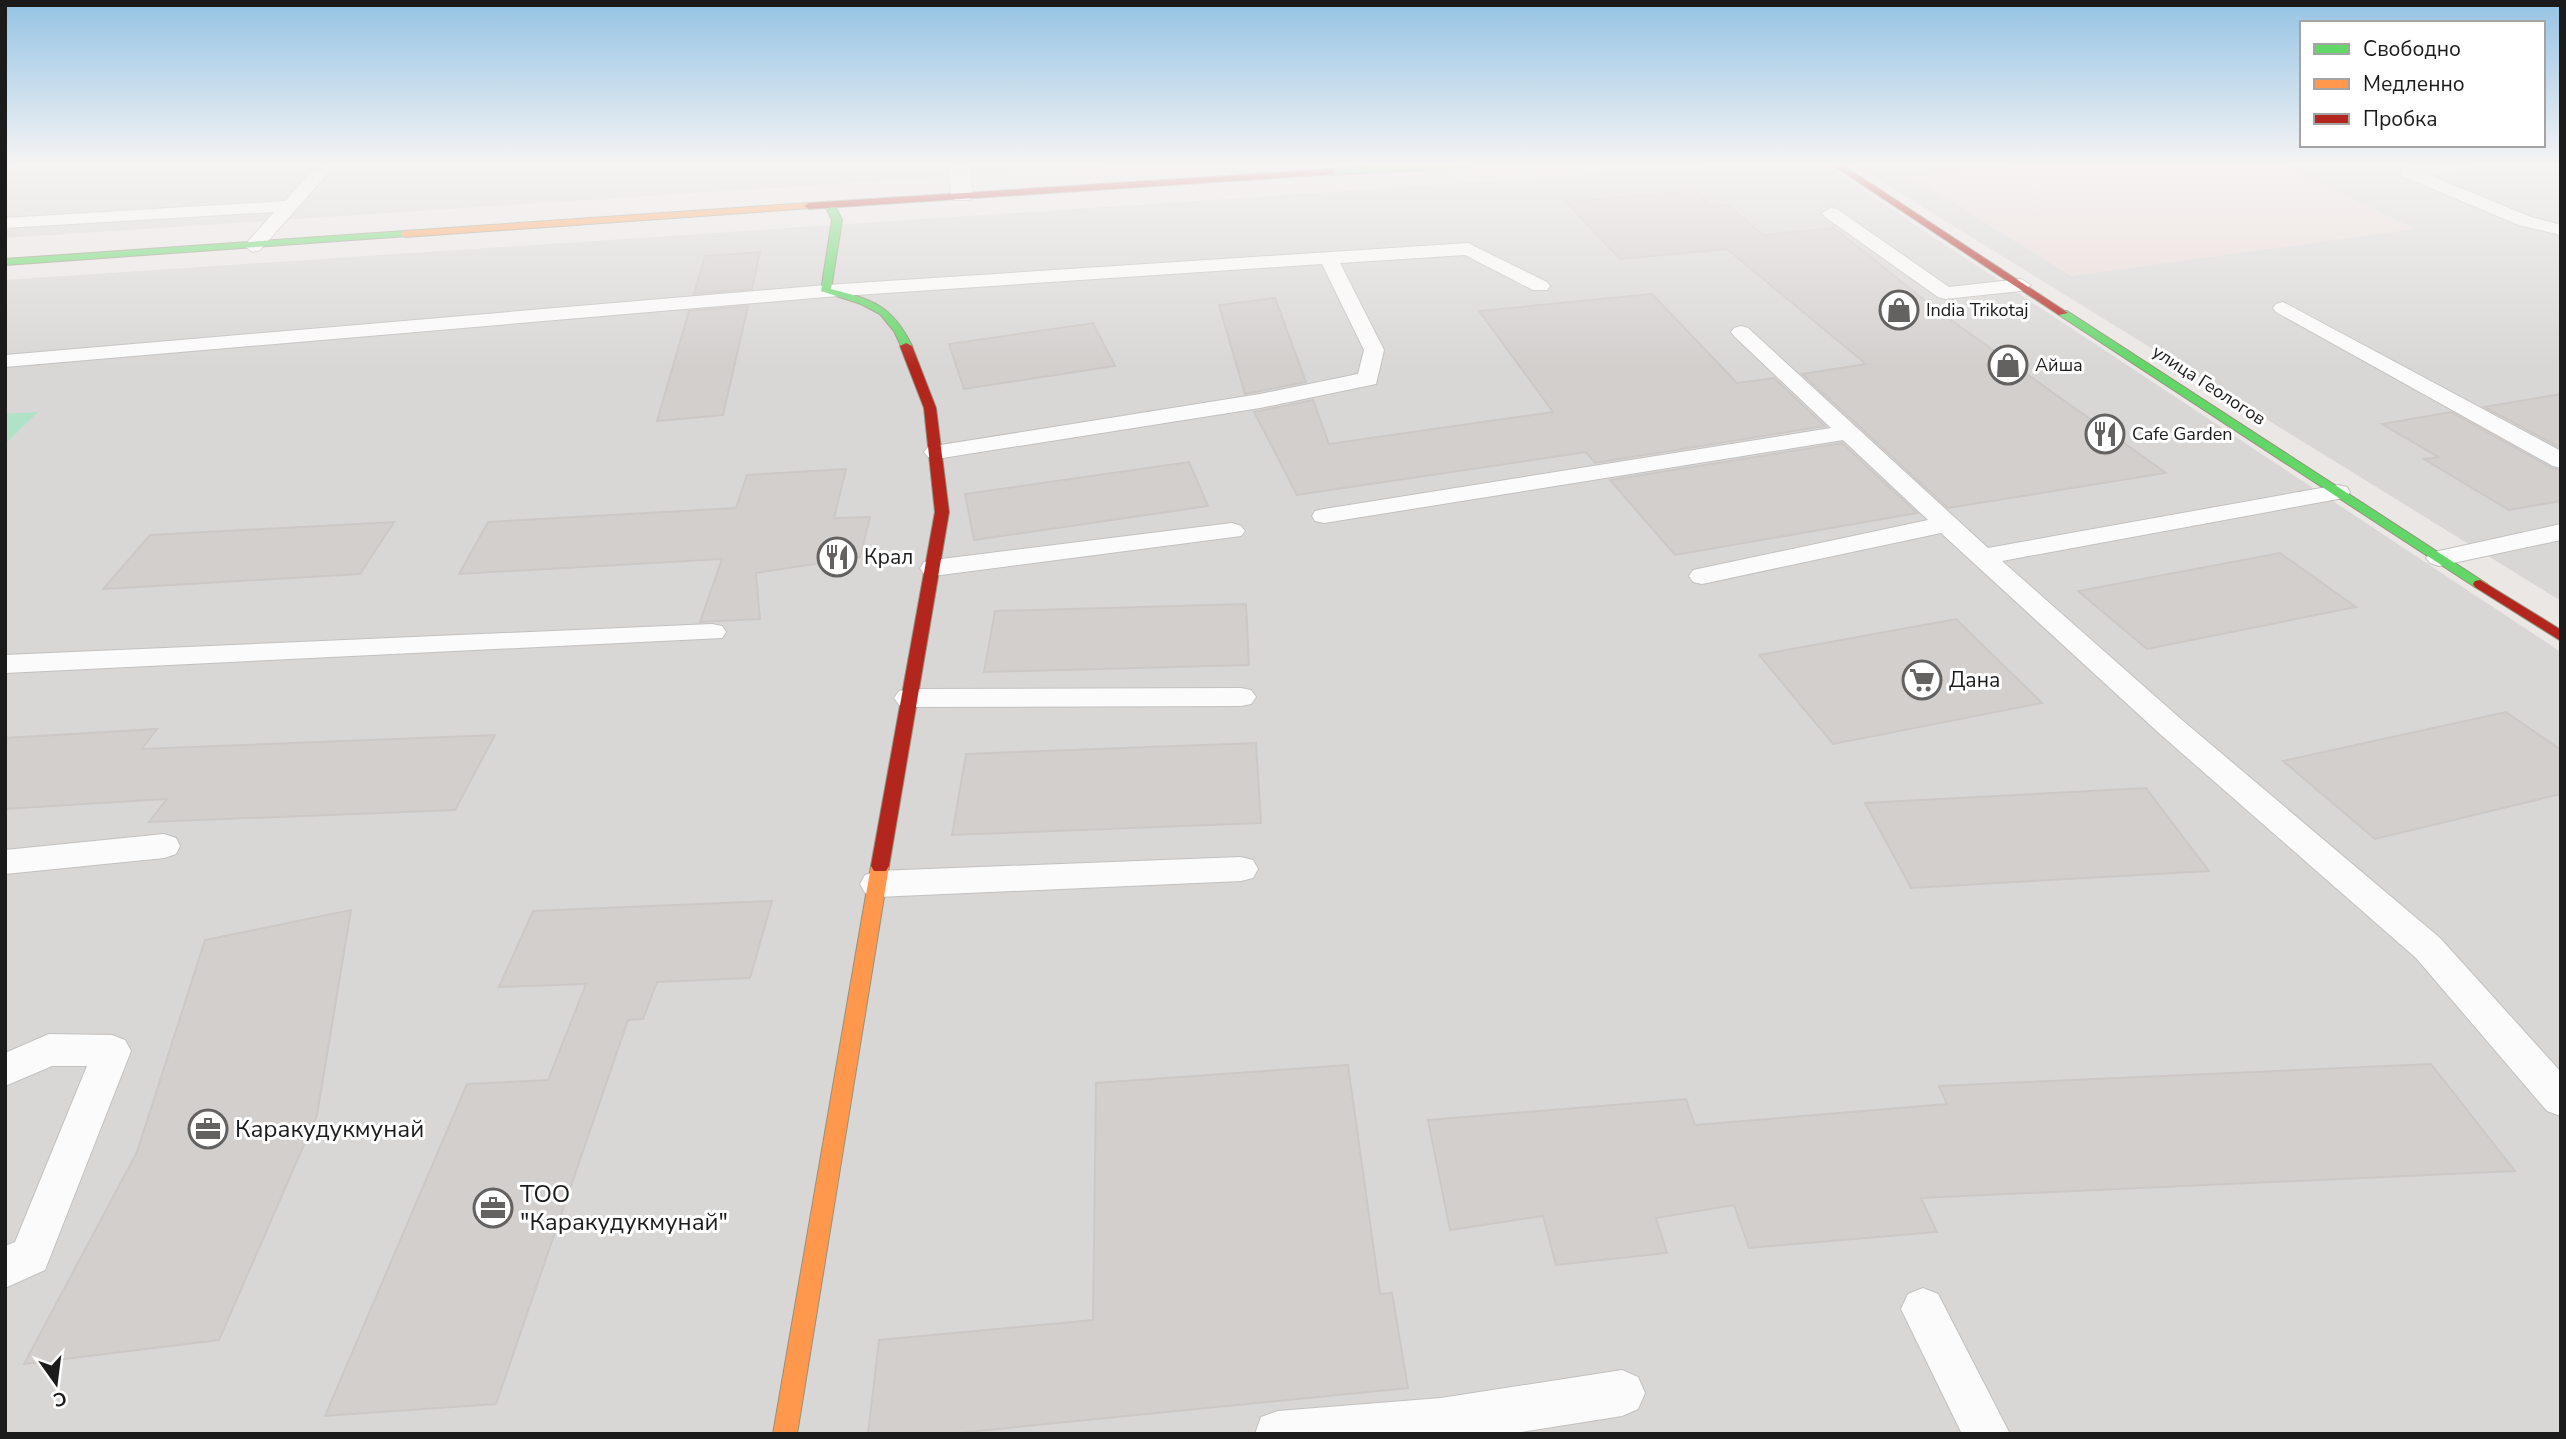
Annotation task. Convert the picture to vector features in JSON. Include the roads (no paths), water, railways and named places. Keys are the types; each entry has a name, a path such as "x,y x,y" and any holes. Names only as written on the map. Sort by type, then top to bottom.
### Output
{"street":[{"path":"5,262 457,231"},
{"path":"785,1434 942,512 930,408 899,330 876,303 826,291 835,231"},
{"name":"улица Геологов","path":"1938,231 2561,637"}],"lane":[{"path":"253,246 266,231"},
{"path":"1857,231 1945,293 2021,285"},
{"path":"5,361 826,291 1468,249 1540,286"},
{"path":"936,452 1260,401 1368,379 1374,350 1328,258"},
{"path":"2283,308 2561,461"},
{"path":"1741,332 1946,524 2171,727 2428,948 2561,1099"},
{"path":"1324,516 1848,432"},
{"path":"1982,557 2338,492"},
{"path":"1702,576 1946,524"},
{"path":"933,568 1232,531"},
{"path":"2439,558 2561,532"},
{"path":"5,664 712,632"},
{"path":"909,698 1241,697"},
{"path":"5,862 164,846"},
{"path":"877,884 1241,869"},
{"path":"5,1070 49,1050 112,1051 68,1167 30,1256 5,1268"},
{"path":"1923,1309 1987,1434"},
{"path":"1278,1434 1442,1427 1622,1394"}],"place":[{"name":"India Trikotaj","path":"1899,310"},
{"name":"Айша","path":"2008,365"},
{"name":"Cafe Garden","path":"2105,434"},
{"name":"Крал","path":"837,557"},
{"name":"Дана","path":"1922,680"},
{"name":"Каракудукмунай","path":"208,1129"},
{"name":"ТОО \"Каракудукмунай\"","path":"493,1208"}]}
